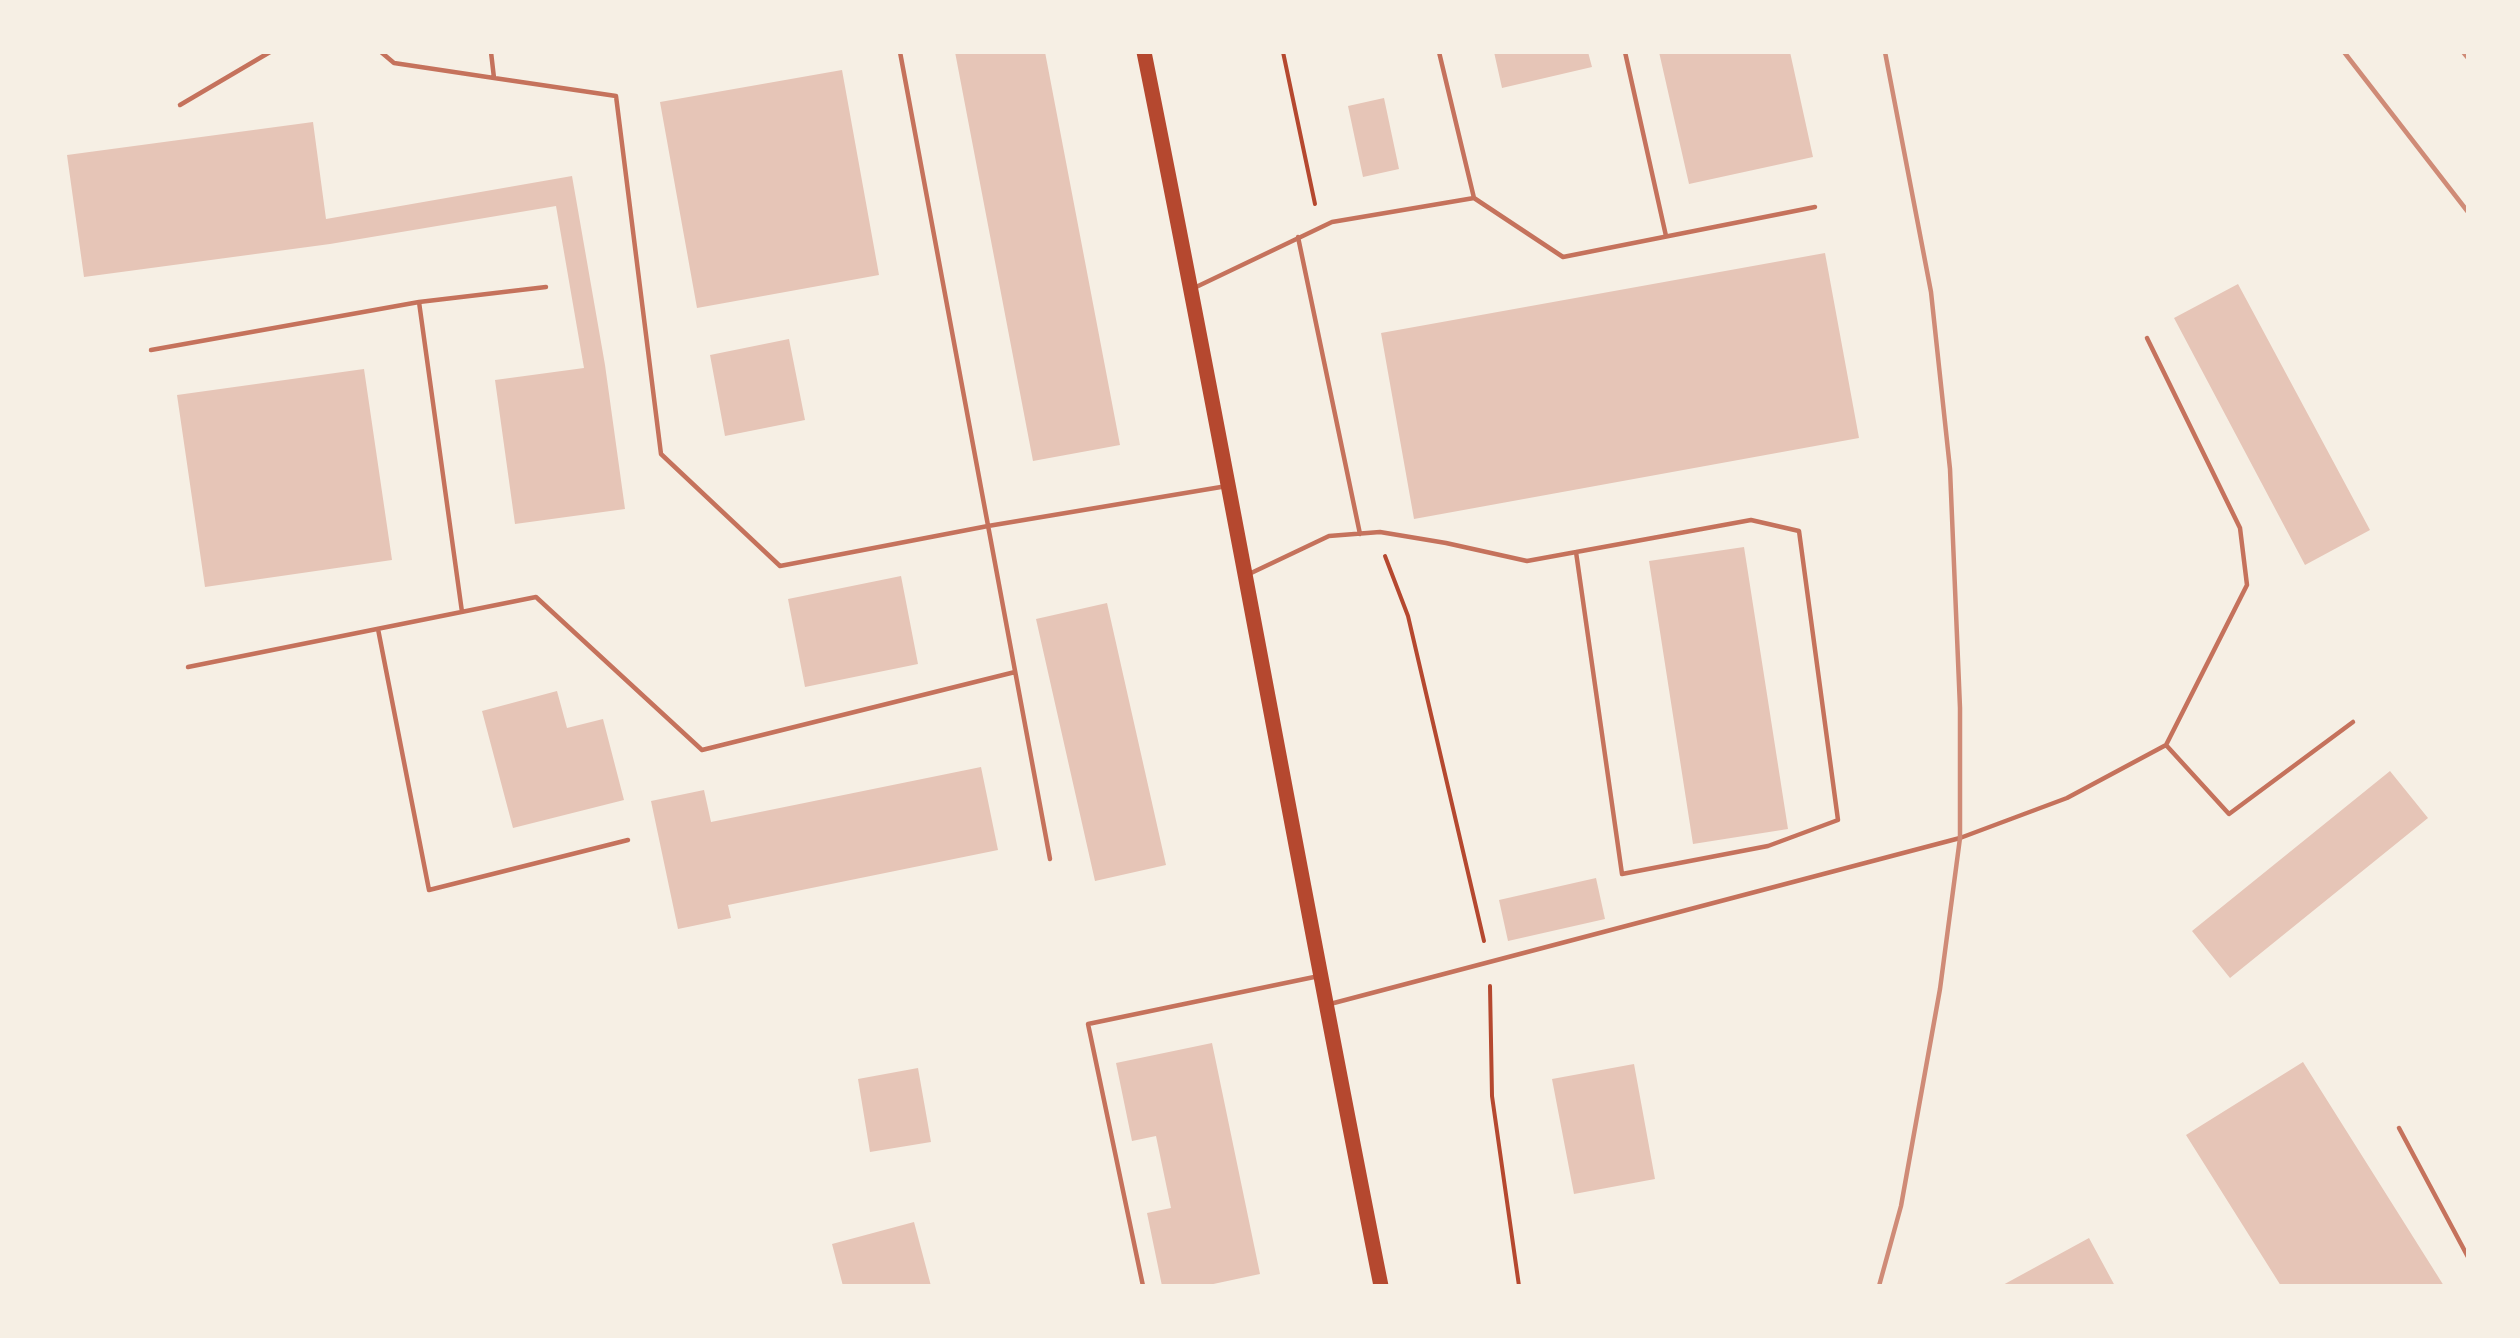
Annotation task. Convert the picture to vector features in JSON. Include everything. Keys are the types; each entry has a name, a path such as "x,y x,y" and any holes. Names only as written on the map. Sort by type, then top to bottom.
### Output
{"main road":[{"path":"1144,52 1192,290 1319,976 1381,1286"}],"lane":[{"path":"180,105 270,52"},
{"path":"381,52 394,63 616,96 662,454 780,566 988,526 1227,486"},
{"path":"491,52 494,78"},
{"path":"900,52 1050,859"},
{"path":"1439,52 1474,198 1563,257 1815,207"},
{"path":"1625,52 1666,236"},
{"path":"1192,290 1332,222 1474,198"},
{"path":"1298,237 1359,534"},
{"path":"152,350 419,302 546,287"},
{"path":"419,302 462,612"},
{"path":"1325,1005 1960,838 2067,798 2166,745 2247,585 2240,528 2147,338"},
{"path":"1244,576 1329,536 1380,532 1527,561 1576,552 1751,520 1799,531 1838,820 1768,846 1622,874 1576,552"},
{"path":"188,667 536,597 702,750 1015,672"},
{"path":"378,629 429,890 628,840"},
{"path":"2166,745 2229,814 2353,722"},
{"path":"1143,1286 1088,1024 1319,976"},
{"path":"2399,1128 2468,1257"}],"path":[{"path":"1283,52 1285,62"},
{"path":"1386,560 1408,616 1490,963 1492,1096 1520,1286"}],"building":[{"path":"955,52 1045,52 1120,445 1033,461"},
{"path":"1494,52 1588,52 1592,67 1502,88"},
{"path":"1659,52 1790,52 1813,157 1689,184"},
{"path":"842,70 879,275 697,308 660,102"},
{"path":"1384,98 1399,169 1363,177 1348,106"},
{"path":"313,122 326,219 572,176 605,365 625,509 515,524 495,380 584,368 556,206 330,244 84,277 67,155"},
{"path":"1825,253 1859,438 1414,519 1381,333"},
{"path":"2238,284 2370,530 2305,565 2174,318"},
{"path":"789,339 805,420 725,436 710,355"},
{"path":"364,369 392,560 205,587 177,395"},
{"path":"1744,547 1788,829 1693,844 1649,561"},
{"path":"901,576 918,664 805,687 788,599"},
{"path":"1107,603 1166,865 1095,881 1036,619"},
{"path":"557,691 567,728 603,719 624,800 513,828 482,711"},
{"path":"981,767 998,850 728,905 731,918 678,929 651,801 704,790 711,822"},
{"path":"2390,771 2428,818 2230,978 2192,931"},
{"path":"1596,878 1605,919 1508,941 1499,900"},
{"path":"1212,1043 1260,1274 1204,1286 1162,1286 1147,1213 1171,1208 1156,1136 1132,1141 1116,1063"},
{"path":"2303,1062 2444,1286 2281,1286 2186,1135"},
{"path":"1634,1064 1655,1179 1574,1194 1552,1079"},
{"path":"918,1068 931,1142 870,1152 858,1079"},
{"path":"914,1222 931,1286 843,1286 832,1244"},
{"path":"2089,1238 2115,1286 2001,1286"}],"railway":[{"path":"1879,1286 1901,1206 1940,989 1960,838 1960,708 1950,469 1931,292 1885,52"},
{"path":"2344,52 2468,212"},
{"path":"2463,52 2468,58"}]}
